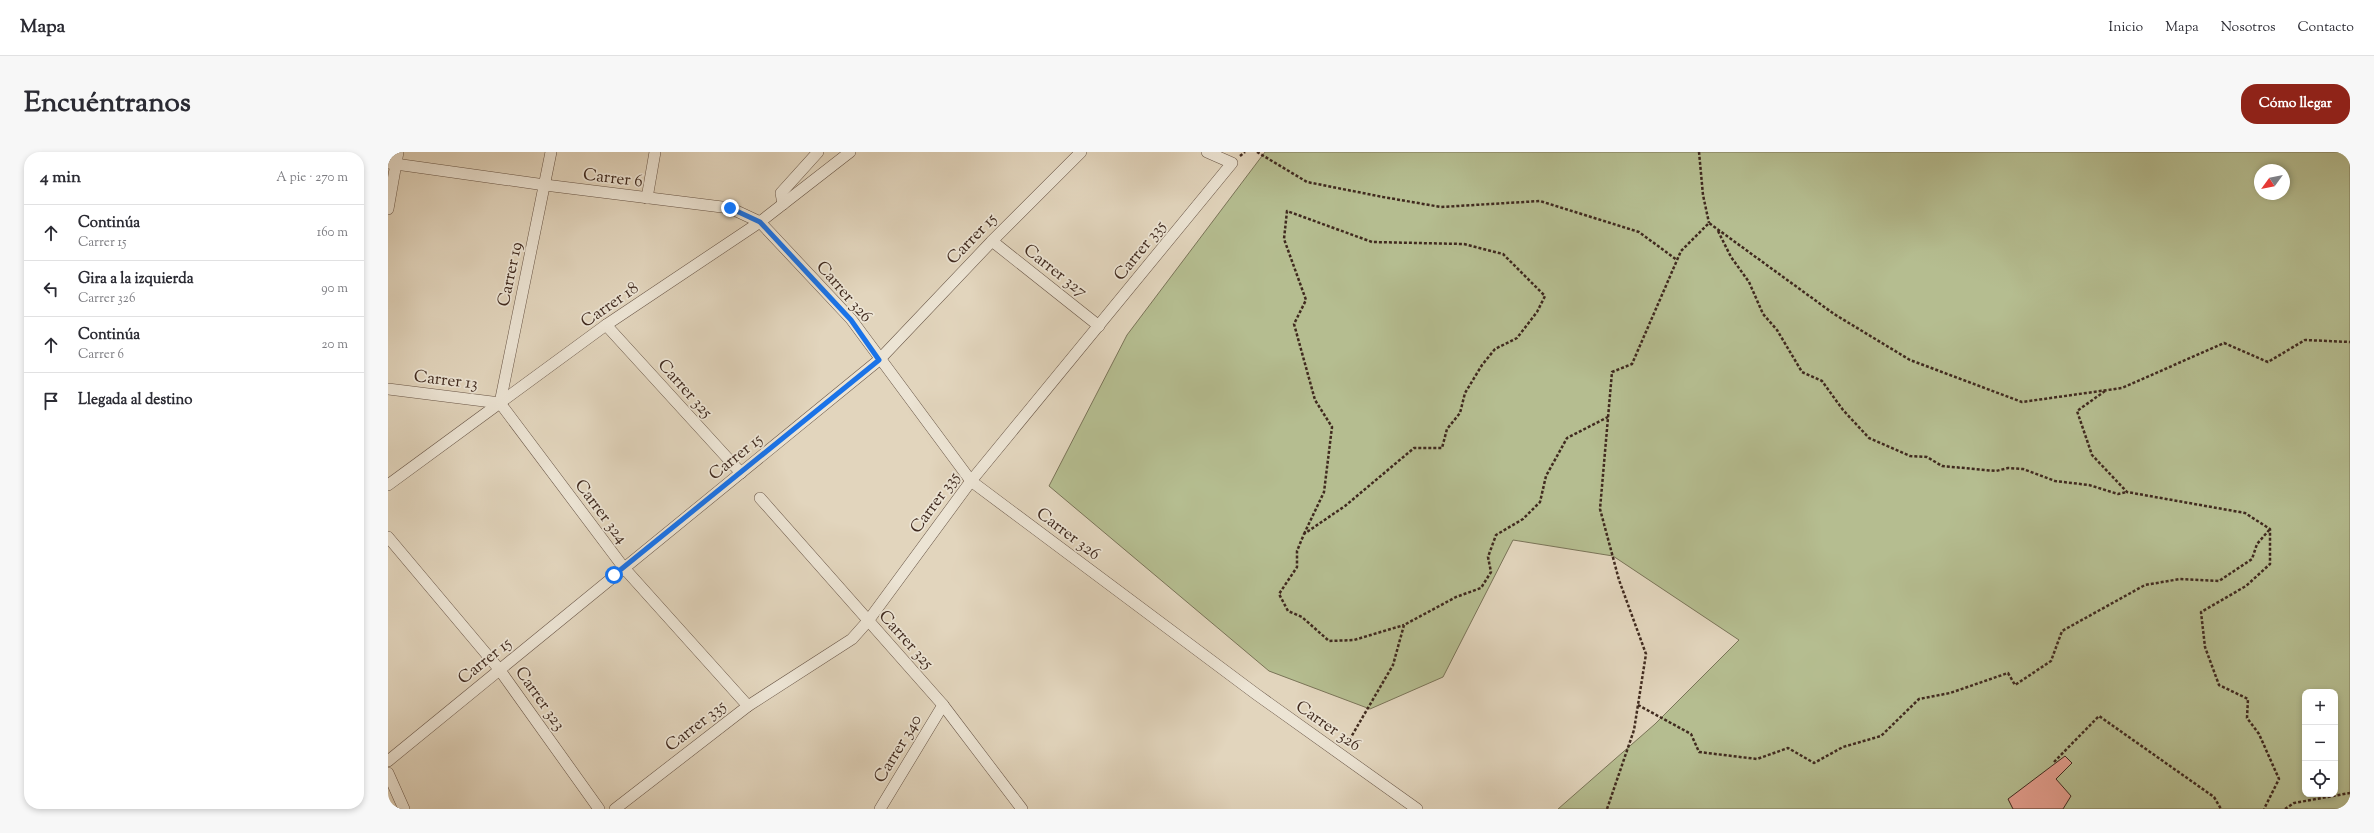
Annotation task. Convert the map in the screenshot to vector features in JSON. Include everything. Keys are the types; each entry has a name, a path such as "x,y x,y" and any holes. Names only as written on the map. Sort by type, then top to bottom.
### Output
{"street":[{"path":"388,209 392,163 398,152"},
{"name":"Carrer 19","path":"500,403 551,152"},
{"path":"647,198 655,152"},
{"path":"783,204 781,193 818,152"},
{"name":"Carrer 18","path":"388,485 606,325 760,222 850,152"},
{"name":"Carrer 15","path":"388,761 879,360 992,241 1081,152"},
{"name":"Carrer 335","path":"615,809 748,706 852,639 868,621 971,481 1232,163 1207,152"},
{"name":"Carrer 6","path":"392,163 544,185 730,208 760,222"},
{"name":"Carrer 326","path":"760,222 851,320 879,360 971,481 1256,694 1417,809"},
{"name":"Carrer 327","path":"992,241 1099,326"},
{"name":"Carrer 325","path":"606,325 741,473"},
{"name":"Carrer 13","path":"388,389 500,403"},
{"name":"Carrer 324","path":"500,403 624,568 748,706"},
{"name":"Carrer 325","path":"760,498 943,705 1022,809"},
{"name":"Carrer 323","path":"388,537 499,669 599,809"},
{"name":"Carrer 340","path":"880,809 943,705"},
{"path":"388,773 404,809"}],"path":[{"path":"1257,152 1307,182 1383,197 1441,207 1540,201 1639,232 1677,260"},
{"path":"1699,152 1703,195 1709,223 1718,230 1834,314 1910,360 2022,402 2122,388 2224,343 2268,362 2305,340 2350,342"},
{"path":"1304,534 1345,506 1414,448 1442,448 1447,429 1460,413 1465,392 1482,365 1495,349 1517,338 1537,312 1545,296 1503,254 1464,244 1372,242 1287,211 1284,239 1306,300 1294,324 1315,400 1332,427 1324,492 1304,534 1297,551 1297,567 1279,594 1288,611 1302,617 1330,641 1354,640 1404,625 1456,597 1481,588 1491,572 1488,557 1496,535 1523,519 1540,502 1546,476 1567,438 1608,417"},
{"path":"1607,809 1634,730 1646,654 1619,580 1600,509 1612,372 1632,364 1681,251 1709,223"},
{"path":"1718,230 1731,257 1749,282 1763,314 1777,330 1802,372 1822,381 1843,410 1869,438 1910,456 1927,457 1942,466 1996,471 2008,468 2023,469 2055,481 2089,485 2118,494 2127,492 2245,513 2270,528"},
{"path":"2106,390 2077,411 2092,455 2127,492"},
{"path":"1638,705 1691,734 1699,752 1757,759 1788,748 1814,763 1843,747 1881,736 1919,699 1950,693 2008,673 2015,685 2052,661 2062,631 2145,585 2180,579 2219,581 2252,559 2257,544 2270,528"},
{"path":"2264,809 2279,779 2259,734 2247,718 2248,700 2219,685 2205,647 2201,612 2246,586 2270,564 2270,528"},
{"path":"1341,754 1392,665 1404,625"},
{"path":"2054,762 2099,716 2214,797 2221,809"},
{"path":"2285,809 2294,803 2350,793"}],"green space":[{"path":"1265,152 2350,152 2350,809 1558,809 1655,724 1739,640 1613,556 1513,540 1443,677 1370,709 1269,671 1049,486 1127,335"}],"building":[{"path":"2065,756 2072,763 2056,779 2071,796 2063,809 2013,809 2008,799"}],"route":[{"path":"614,575 879,360 851,320 760,222 730,208"}]}
